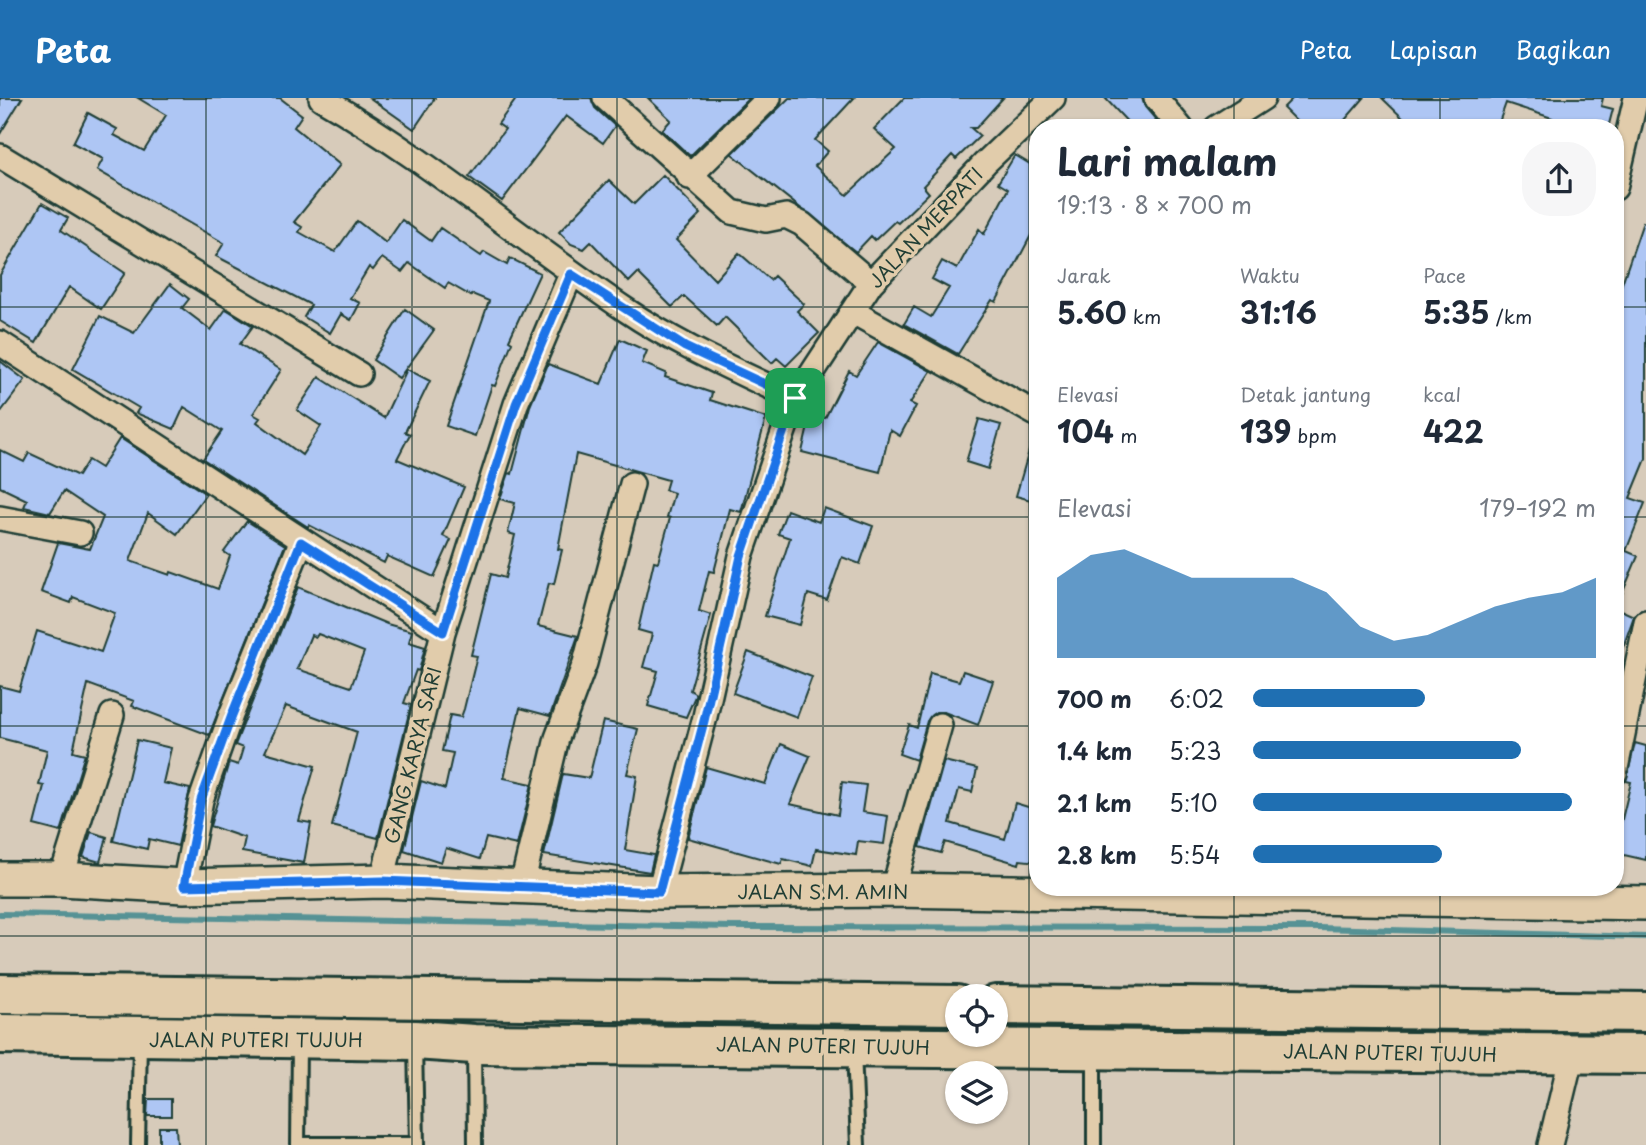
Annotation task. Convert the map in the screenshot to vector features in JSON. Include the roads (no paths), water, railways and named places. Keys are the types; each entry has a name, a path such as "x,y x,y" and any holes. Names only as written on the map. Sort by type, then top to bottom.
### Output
{"highway":[{"path":"0,994 945,1005"},
{"path":"578,1042 579,1000"},
{"path":"1008,1005 1646,1012"},
{"name":"JALAN PUTERI TUJUH","path":"0,1034 415,1040 474,1044 578,1042 1646,1054"}],"street":[{"path":"321,98 408,152 571,274 685,347 795,398"},
{"path":"604,98 640,127 689,177 732,212 766,220 786,216 802,224 870,284"},
{"path":"689,177 769,98"},
{"name":"JALAN MERPATI","path":"1031,119 1053,98"},
{"path":"1156,98 1174,119"},
{"path":"1230,119 1263,98"},
{"path":"1624,153 1638,98 1646,103"},
{"name":"JALAN MERPATI","path":"659,892 704,721 741,556 795,398 870,284 985,163 1029,121"},
{"path":"0,156 359,374"},
{"name":"GANG KARYA SARI","path":"382,881 443,632 516,404 571,274"},
{"path":"853,312 1029,410"},
{"path":"0,343 301,542 443,632"},
{"path":"522,885 558,738 585,663 632,484"},
{"path":"0,518 79,533"},
{"path":"184,886 201,800 301,542"},
{"path":"1624,729 1646,622"},
{"path":"61,879 112,715"},
{"path":"893,890 940,725"},
{"name":"JALAN S.M. AMIN","path":"0,879 61,879 184,886 382,881 659,892 1029,891"},
{"name":"JALAN S.M. AMIN","path":"1597,896 1646,903"},
{"path":"1550,1145 1572,1054"}],"lane":[{"path":"138,1145 140,1038"},
{"path":"299,1039 298,1145 417,1144 415,1040"},
{"path":"474,1044 475,1145"},
{"path":"854,1046 858,1145"},
{"path":"1094,1048 1094,1145"}],"waterway":[{"path":"0,914 732,927 1319,928 1646,937"}]}
